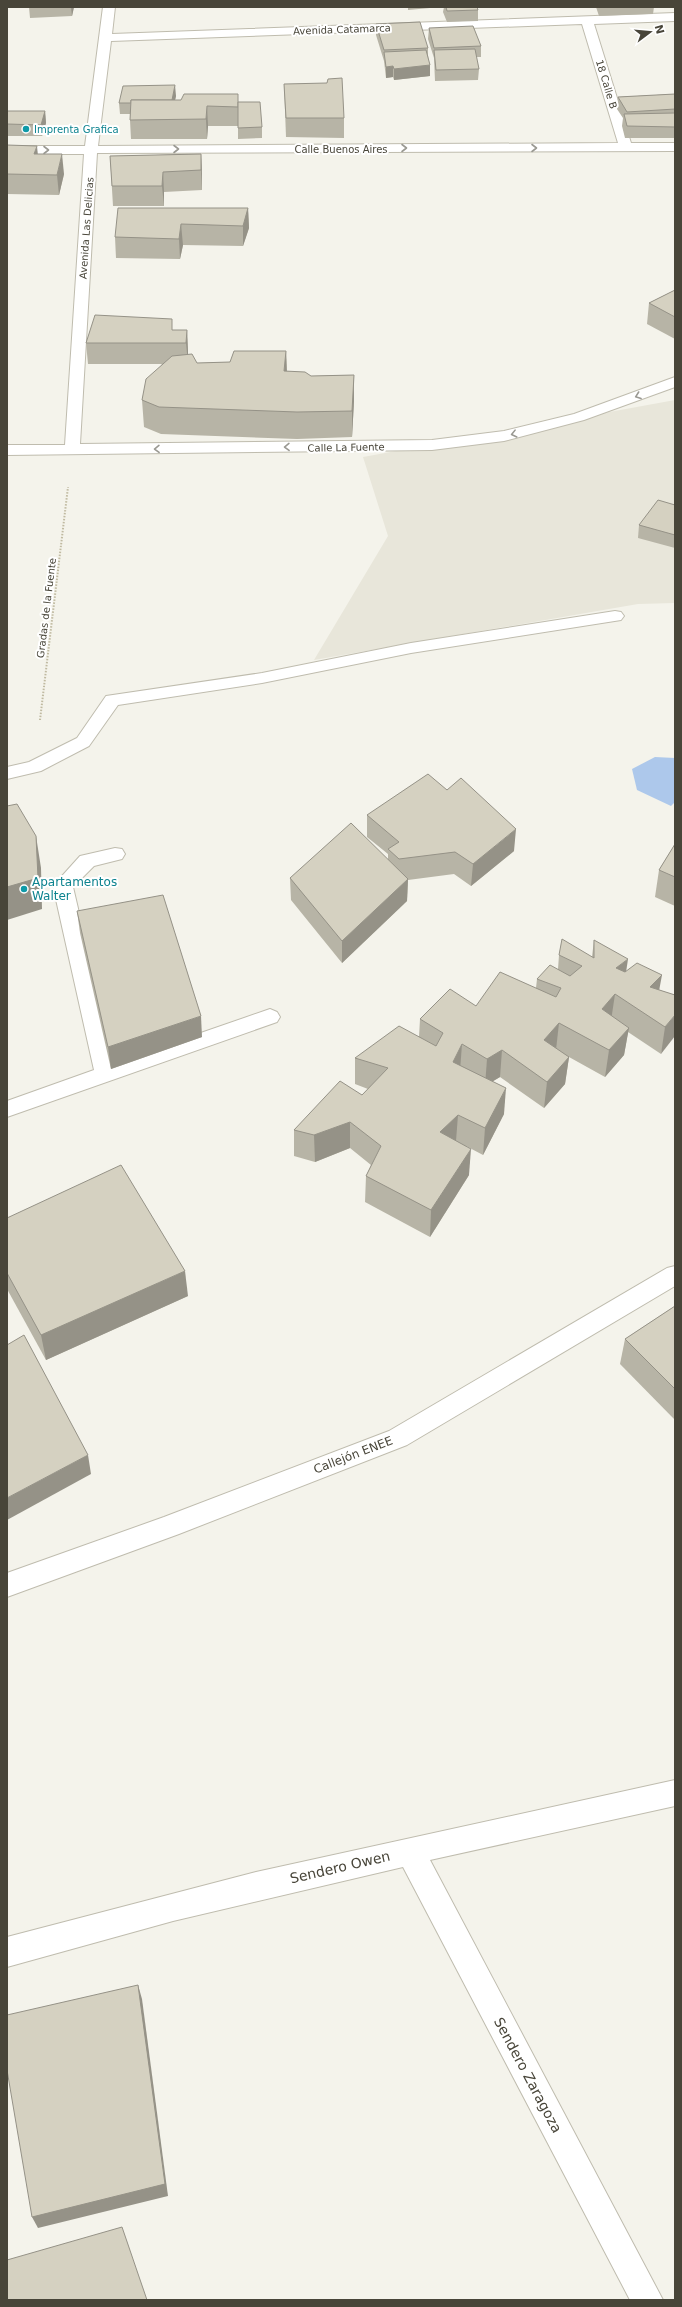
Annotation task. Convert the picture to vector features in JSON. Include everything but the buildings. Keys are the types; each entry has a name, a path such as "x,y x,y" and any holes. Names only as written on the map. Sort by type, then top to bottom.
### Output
{"street":[{"name":"Avenida Las Delicias","path":"72,450 91,150 109,7"},
{"name":"Avenida Catamarca","path":"104,38 675,17"},
{"name":"18 Calle B","path":"586,20 626,148"},
{"name":"Calle Buenos Aires","path":"7,150 675,147"},
{"name":"Calle La Fuente","path":"7,450 432,445 504,436 579,417 675,382"},
{"path":"7,773 34,767 83,742 112,700 262,678 412,648 615,616"},
{"path":"106,1075 63,886 87,861 115,854"},
{"path":"7,1109 270,1017"},
{"name":"Callejón ENEE","path":"7,1585 170,1526 398,1438 492,1381 675,1275"},
{"name":"Sendero Owen","path":"7,1952 110,1922 410,1851 675,1793"},
{"name":"Sendero Zaragoza","path":"410,1851 647,2300"}],"path":[{"name":"Gradas de la Fuente","path":"34,767 72,450"}],"shaded area":[{"path":"675,400 675,603 638,604 314,660 388,536 363,457"}],"water":[{"path":"655,757 675,758 675,802 671,806 637,790 632,769"}],"place":[{"name":"Imprenta Grafica","path":"26,129"},
{"name":"Apartamentos Walter","path":"24,889"}]}
